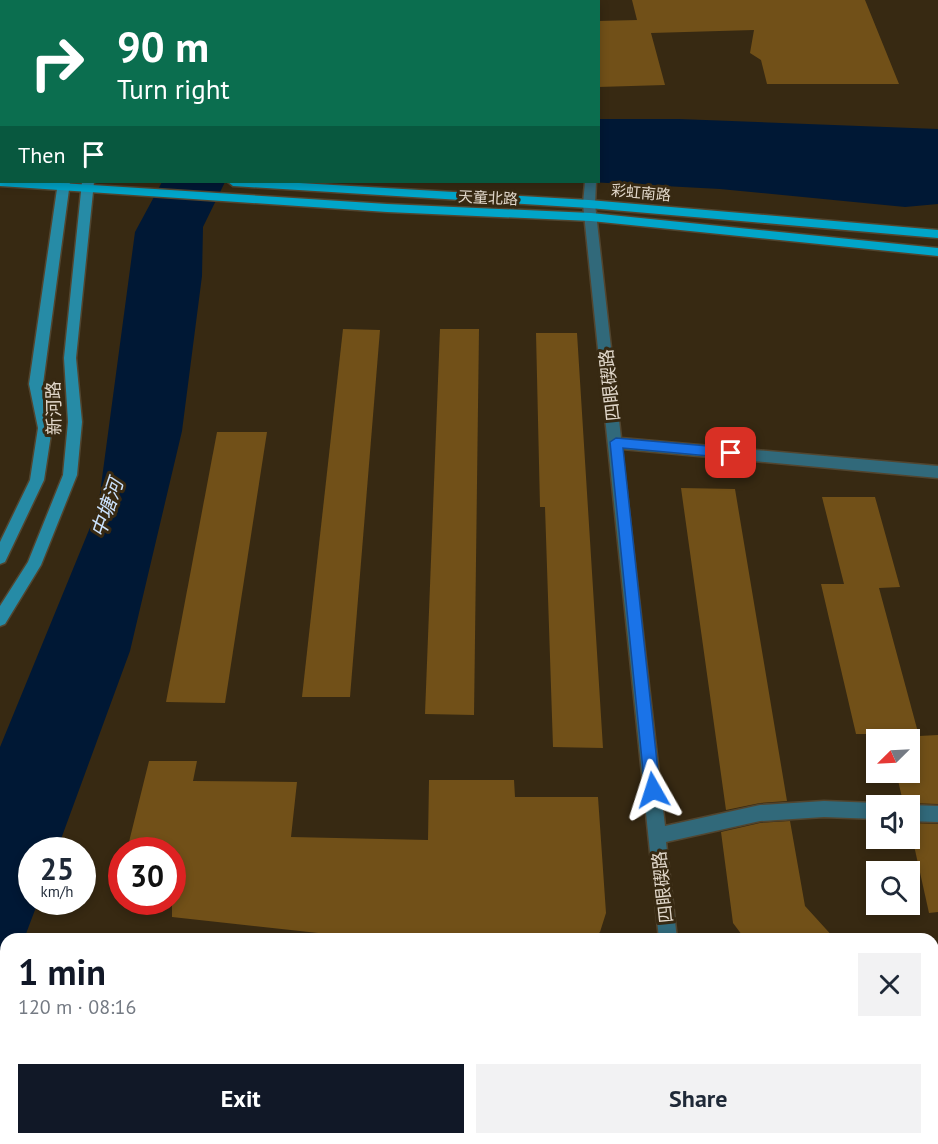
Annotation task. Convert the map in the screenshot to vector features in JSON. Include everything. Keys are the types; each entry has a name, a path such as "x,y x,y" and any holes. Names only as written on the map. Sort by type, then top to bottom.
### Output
{"main road":[{"name":"天童北路","path":"32,183 88,184 139,191 233,197 590,198 938,252"},
{"name":"彩虹南路","path":"257,183 590,198 938,234"},
{"name":"新河路","path":"2,550 37,480 45,428 36,384 63,184"},
{"name":"新河路","path":"0,619 34,565 70,475 75,422 70,358 88,184"}],"street":[{"name":"四眼碶路","path":"590,198 667,933"},
{"path":"616,442 938,472"},
{"path":"657,836 760,813 824,809 866,811"},
{"path":"920,813 938,814"}],"water":[{"path":"600,119 679,119 938,129 938,204 905,207 720,189 600,183"},
{"name":"中塘河","path":"161,183 225,183 203,227 202,276 182,431 130,651 62,837 18,837 18,915 33,915 26,933 0,933 0,747 98,508 135,232"}],"building":[{"path":"632,0 865,0 899,84 767,84 761,60 750,53 754,30 651,33 665,85 600,87 600,21 637,20"},
{"path":"343,329 380,330 350,697 302,697"},
{"path":"440,329 479,329 474,715 425,714"},
{"path":"536,333 577,333 603,748 553,747 545,507 540,507"},
{"path":"217,432 267,432 225,703 166,702"},
{"path":"681,488 735,489 787,801 760,803 726,810"},
{"path":"822,497 875,497 900,587 879,588 917,729 866,729 866,734 856,734 821,584 844,584"},
{"path":"938,735 938,804 920,803 920,795 901,795 899,783 920,783 920,736"},
{"path":"149,761 197,761 193,781 297,782 291,837 428,840 429,780 514,780 515,797 598,797 606,913 599,933 318,933 172,917 172,915 186,915 186,837 130,837"},
{"path":"790,821 805,906 830,933 740,933 733,923 721,832 760,823"},
{"path":"920,823 938,824 938,912 929,913 920,872 920,861 917,861 915,849 920,849"}],"route":[{"path":"653,790 616,442 731,453"}]}
